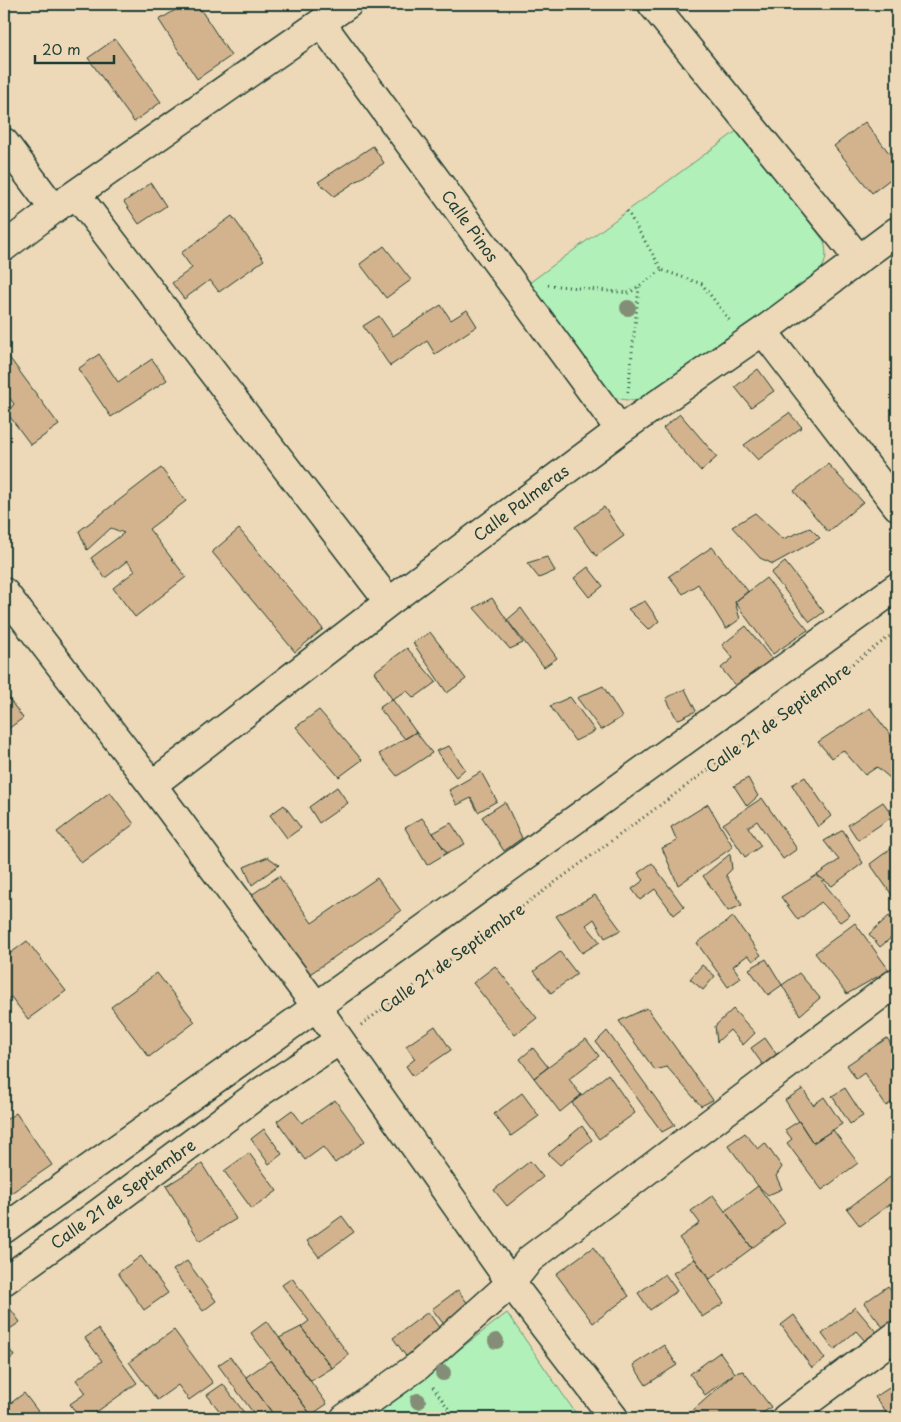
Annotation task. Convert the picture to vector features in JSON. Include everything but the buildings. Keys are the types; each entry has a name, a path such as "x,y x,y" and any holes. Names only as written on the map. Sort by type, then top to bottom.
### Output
{"street":[{"path":"4,247 54,209 348,4"},
{"path":"652,4 859,259"},
{"name":"Calle Pinos","path":"321,22 620,430"},
{"path":"4,142 54,209"},
{"path":"76,194 389,602"},
{"name":"Calle Palmeras","path":"152,785 389,602 620,430 763,331 897,230"},
{"path":"763,331 897,506"},
{"path":"4,1229 260,1048 897,588"},
{"path":"7,602 152,785 316,1006 511,1283 614,1418"},
{"path":"345,1418 418,1366 511,1283 530,1259 897,982"},
{"name":"Calle 21 de Septiembre","path":"4,1281 262,1091 340,1040"},
{"path":"260,1048 262,1091"},
{"path":"73,1180 100,1212"},
{"path":"786,1418 897,1335"}],"path":[{"path":"628,211 662,270 702,284 733,325"},
{"path":"547,284 629,293 662,270"},
{"path":"627,400 639,286"},
{"name":"Calle 21 de Septiembre","path":"340,1040 897,631"},
{"path":"418,1366 455,1418"}],"green space":[{"path":"738,130 824,241 826,254 824,264 820,271 647,399 629,400 612,396 529,283"},
{"path":"507,1313 579,1418 369,1418"}]}
